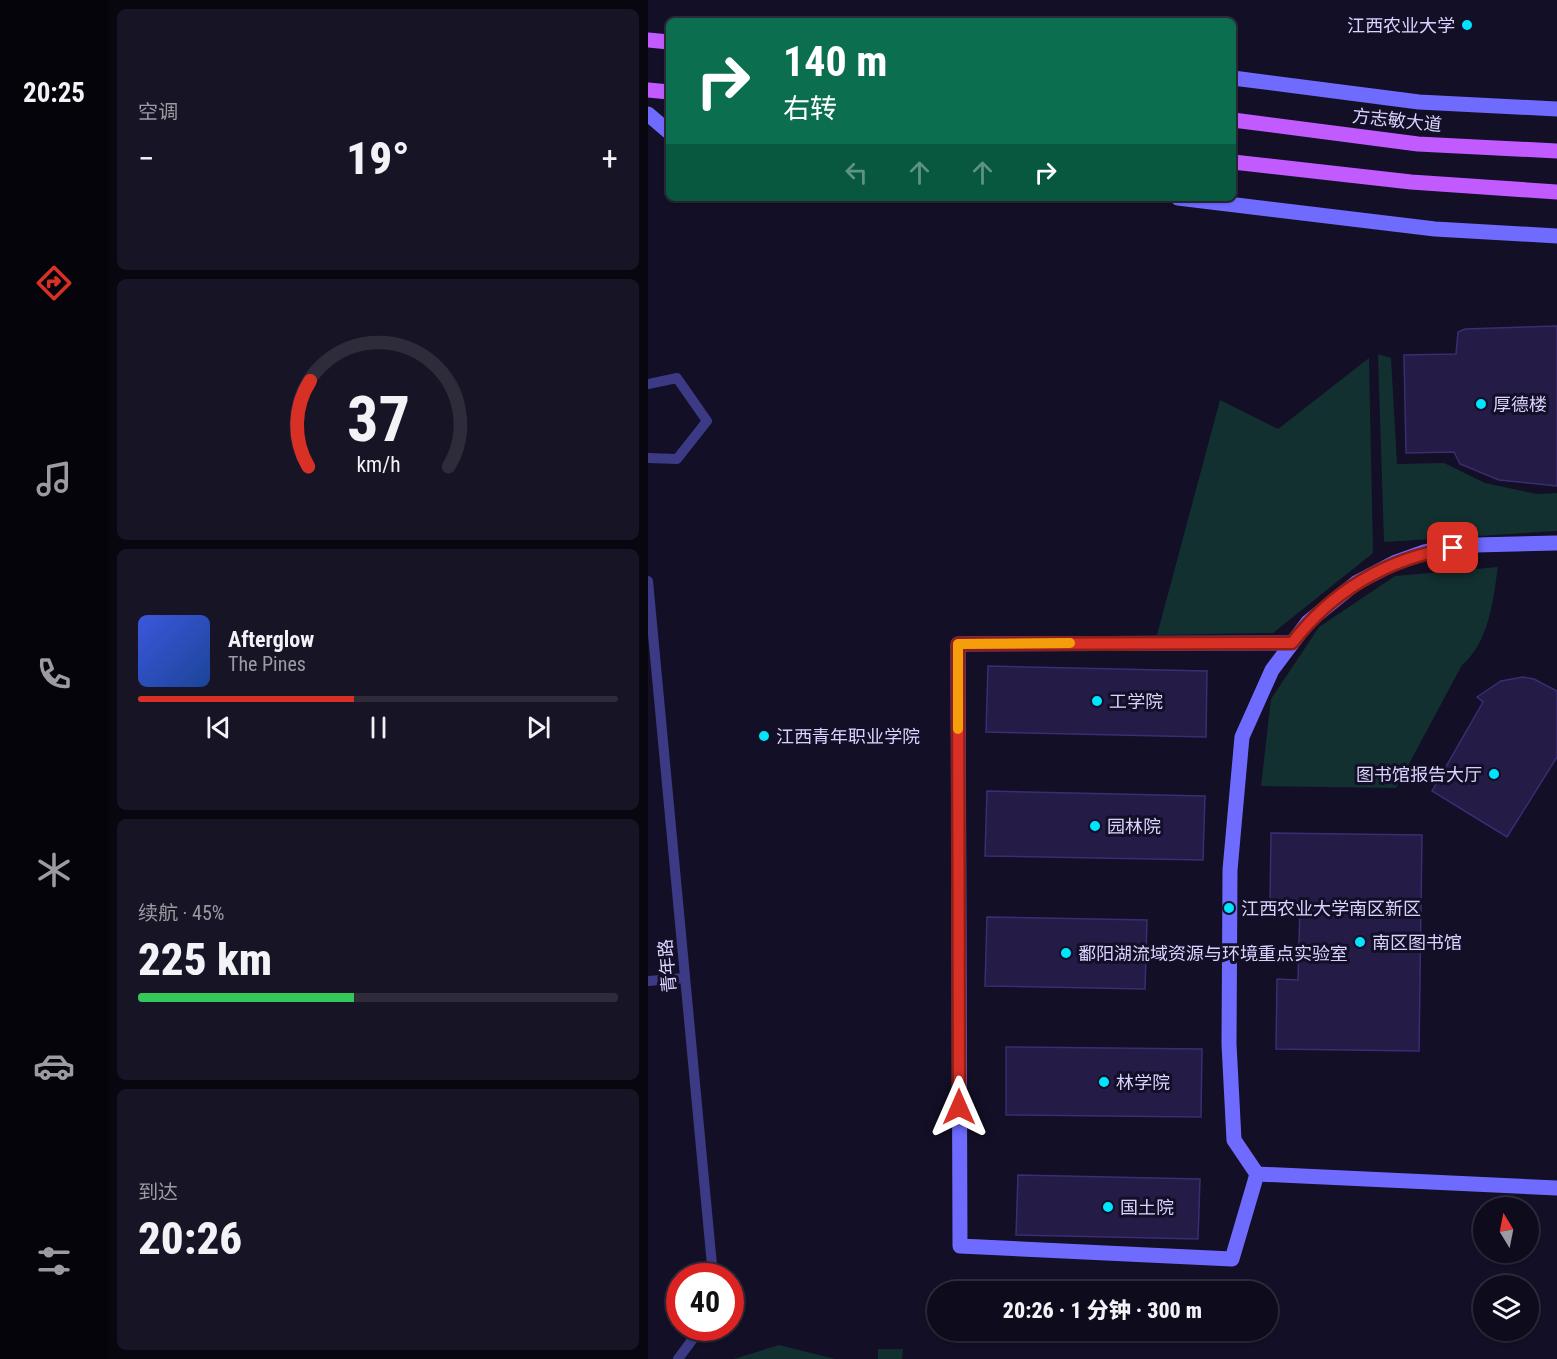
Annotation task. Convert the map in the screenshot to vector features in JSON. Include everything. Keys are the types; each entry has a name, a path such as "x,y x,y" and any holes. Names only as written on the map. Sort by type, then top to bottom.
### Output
{"main road":[{"path":"648,40 666,42"},
{"path":"648,90 666,92"},
{"name":"方志敏大道","path":"1236,120 1418,144 1557,152"},
{"path":"1236,162 1411,182 1557,192"}],"street":[{"path":"1236,78 1419,102 1557,109"},
{"path":"648,114 666,129"},
{"path":"1203,201 1435,229 1557,236"},
{"path":"1257,1174 1234,1140 1229,1044 1230,870 1242,737 1272,670 1308,622 1356,583 1412,555 1475,545 1557,543"},
{"path":"1257,1174 1232,1259 960,1246 958,644 1292,643"},
{"path":"1257,1174 1557,1188"}],"lane":[{"path":"648,384 677,378 707,421 676,459 648,458"},
{"name":"青年路","path":"648,581 712,1263"},
{"path":"648,981 685,978"},
{"path":"678,1359 691,1341"}],"green space":[{"path":"1378,354 1391,358 1397,464 1444,463 1485,483 1537,494 1557,493 1557,531 1384,542"},
{"path":"1369,358 1373,553 1273,633 1157,635 1220,400 1278,429"},
{"path":"1498,567 1492,607 1484,633 1471,656 1462,665 1396,788 1261,786 1271,699 1319,627 1395,576"},
{"path":"779,1345 835,1359 734,1359"},
{"path":"878,1349 903,1349 902,1359 878,1359"}],"building":[{"name":"厚德楼","path":"1557,326 1557,486 1499,480 1460,464 1454,452 1406,453 1404,355 1456,354 1458,332 1465,329"},
{"name":"工学院","path":"988,666 1207,671 1206,737 986,732"},
{"name":"图书馆报告大厅","path":"1523,677 1534,679 1557,691 1557,757 1507,837 1432,791 1483,702 1477,697 1501,681"},
{"name":"园林院","path":"987,791 1205,796 1203,860 985,856"},
{"name":"南区图书馆","path":"1271,833 1422,835 1419,1051 1276,1049 1277,979 1298,980 1300,905 1270,905"},
{"name":"鄱阳湖流域资源与环境重点实验室","path":"987,917 1147,920 1145,989 985,986"},
{"name":"林学院","path":"1006,1047 1202,1049 1201,1117 1006,1115"},
{"name":"国土院","path":"1018,1175 1200,1179 1198,1239 1016,1235"}],"slow traffic":[{"path":"958,729 958,644 1070,643"}],"place":[{"name":"江西农业大学","path":"1467,25"},
{"name":"厚德楼","path":"1481,404"},
{"name":"工学院","path":"1097,701"},
{"name":"江西青年职业学院","path":"764,736"},
{"name":"图书馆报告大厅","path":"1494,774"},
{"name":"园林院","path":"1095,826"},
{"name":"江西农业大学南区新区","path":"1229,908"},
{"name":"南区图书馆","path":"1360,942"},
{"name":"鄱阳湖流域资源与环境重点实验室","path":"1066,953"},
{"name":"林学院","path":"1104,1082"},
{"name":"国土院","path":"1108,1207"}],"route":[{"path":"959,1107 958,644 1292,643 1308,622 1356,583 1412,555 1453,548"}]}
